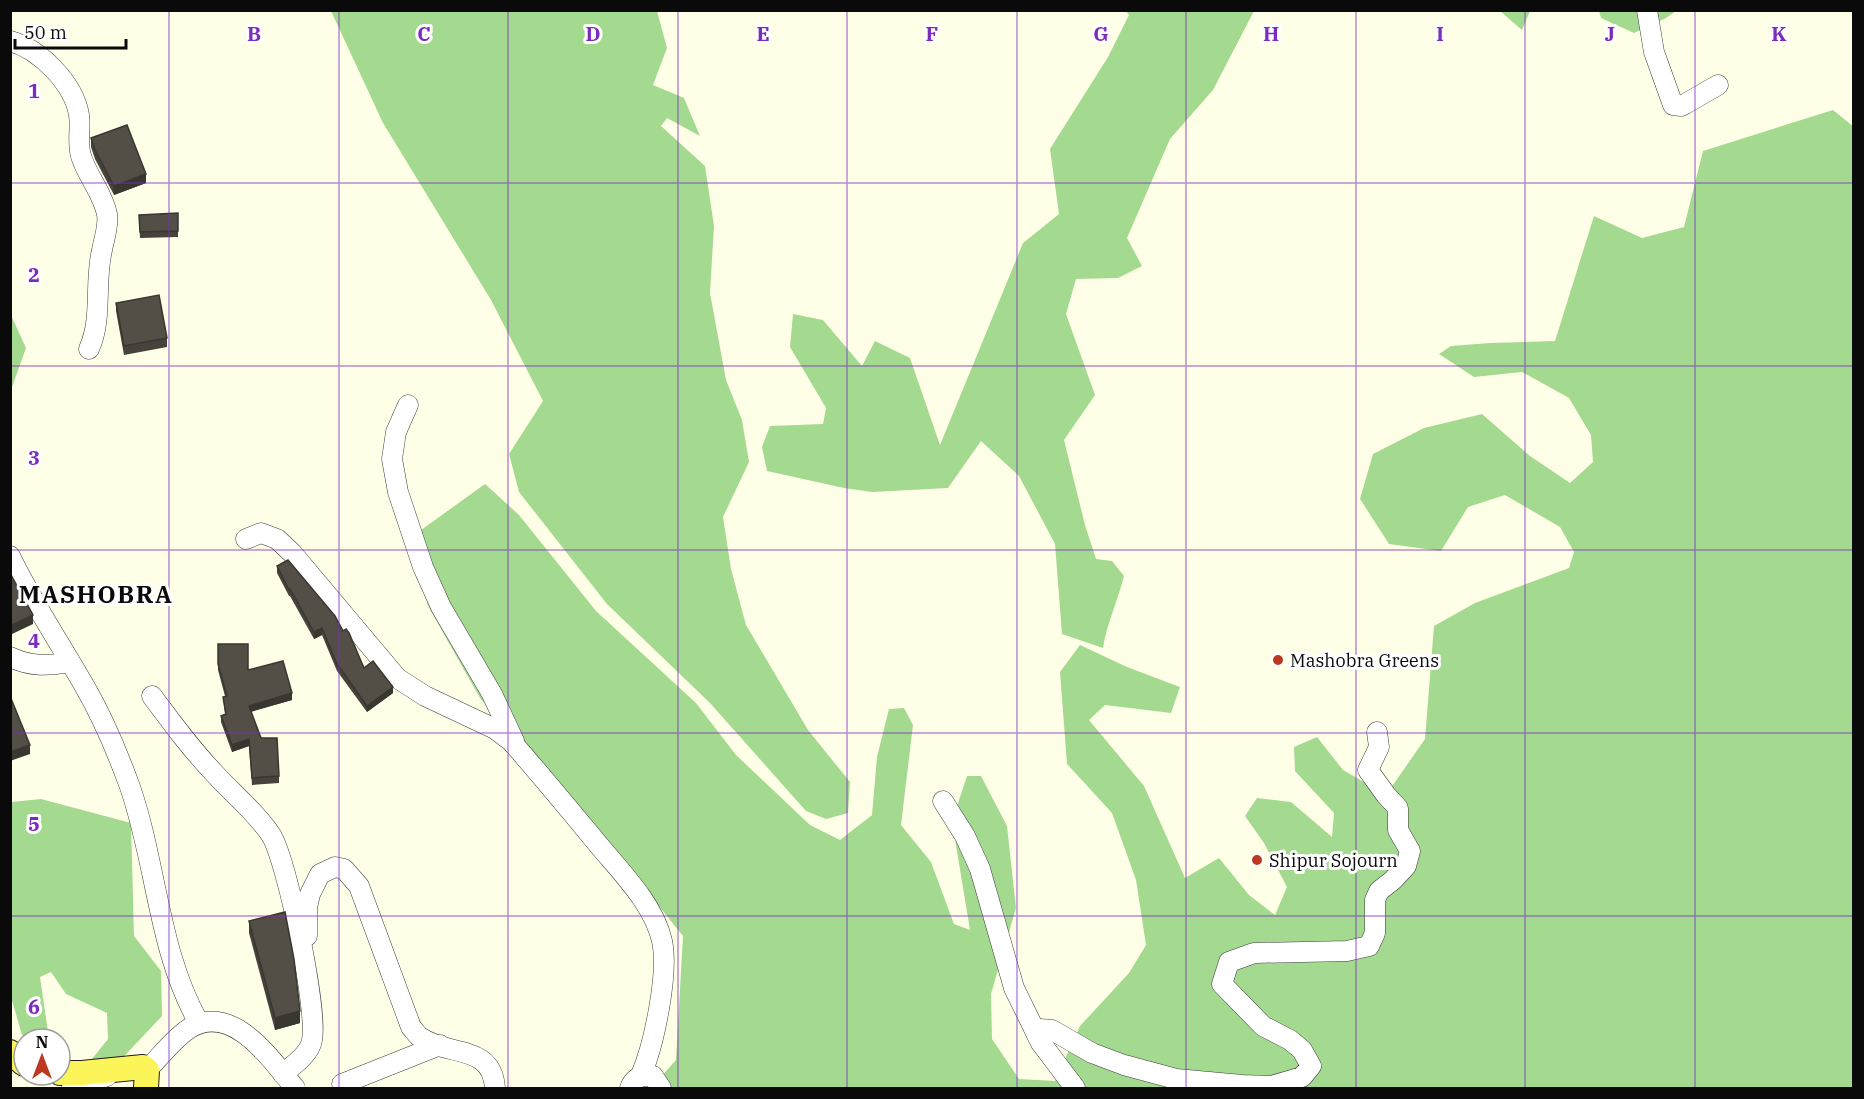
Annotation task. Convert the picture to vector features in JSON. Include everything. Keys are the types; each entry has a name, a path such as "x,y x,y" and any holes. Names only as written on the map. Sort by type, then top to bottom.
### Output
{"main road":[{"path":"72,1073 142,1075"}],"street":[{"path":"1647,10 1654,52 1673,105 1681,106 1718,85"},
{"path":"10,41 41,56 60,76 74,99 79,114 81,154 104,202 108,218 97,273 96,329 89,350"},
{"path":"408,405 396,432 392,459 401,504 423,567 441,607 492,694 516,747"},
{"path":"246,539 261,533 278,539 397,678 425,696 495,729 516,747 628,881 654,916 662,942 663,976 653,1041 648,1059 635,1082"},
{"path":"10,556 24,586 86,688 103,722 129,786 141,823 166,935 186,1001 199,1023"},
{"path":"10,657 21,662 49,666 70,662"},
{"path":"72,1089 142,1075 188,1029 208,1020 241,1031 261,1047 289,1081 310,1048 312,1040 314,1027 307,974 286,874 272,836 254,813 213,773 179,733 152,696"},
{"path":"1038,1035 1040,1029 1052,1030 1092,1053 1124,1065 1176,1079 1271,1086 1302,1077 1311,1066 1302,1050 1290,1040 1263,1026 1222,984 1229,962 1254,953 1347,951 1369,946 1375,933 1375,900 1379,891 1406,866 1410,851 1398,831 1398,808 1368,770 1379,747 1377,732"},
{"path":"943,801 965,836 980,869 1014,988 1041,1043 1075,1089"},
{"path":"307,974 307,908 310,894 320,874 335,867 344,869 359,886 411,1027 421,1038 483,1060 491,1071 495,1089"},
{"path":"342,1084 440,1045"},
{"path":"635,1082 653,1076 661,1089"}],"green space":[{"path":"331,11 657,11 667,48 653,85 684,98 700,136 667,118 661,126 705,166 714,226 710,293 726,380 742,420 749,462 723,517 731,569 746,625 808,730 850,782 848,813 826,819 806,811 710,703 607,604 519,492 509,454 543,401 491,300 383,123"},
{"path":"1126,11 1254,11 1213,90 1170,139 1127,238 1142,266 1118,278 1076,279 1066,314 1095,395 1064,440 1096,559 1112,561 1124,576 1103,648 1062,634 1055,544 1019,476 981,441 948,488 872,492 767,471 762,447 770,426 823,424 826,408 790,347 793,314 823,320 862,366 875,341 910,358 940,445 1023,243 1059,214 1050,149 1108,57 1129,15"},
{"path":"1500,11 1530,11 1522,30"},
{"path":"1599,11 1676,11 1634,33 1601,18"},
{"path":"1833,110 1854,127 1853,1088 651,1088 676,1060 683,936 604,838 480,698 428,606 410,538 485,484 519,515 596,611 696,703 736,755 810,825 840,840 872,815 877,757 889,709 904,708 913,725 901,825 931,862 954,924 970,930 952,821 967,776 981,776 1007,826 1016,908 991,994 992,1039 1019,1079 1055,1081 1080,1026 1129,973 1146,945 1136,880 1112,813 1067,764 1060,672 1080,645 1127,667 1180,687 1171,713 1105,705 1089,720 1144,786 1185,878 1219,858 1249,895 1275,915 1287,887 1264,843 1245,816 1257,798 1291,802 1332,837 1334,813 1295,771 1294,747 1317,737 1343,770 1386,795 1425,739 1434,626 1475,603 1569,568 1574,552 1560,527 1505,495 1468,507 1441,551 1389,544 1360,499 1373,454 1424,428 1482,414 1530,456 1570,483 1593,462 1591,435 1569,398 1522,372 1474,377 1439,354 1451,346 1555,341 1594,216 1642,238 1684,227 1703,151"},
{"path":"10,313 26,348 11,390 10,390"},
{"path":"41,799 131,823 134,936 161,971 162,1016 113,1068 79,1075 108,1039 107,1013 66,994 51,972 40,977 47,1027 20,1027 11,997 11,802"}],"building":[{"path":"127,125 146,174 114,186 91,138"},
{"path":"178,213 178,231 140,232 139,215"},
{"path":"159,295 167,338 124,346 116,303"},
{"path":"288,560 335,616 343,631 346,629 349,633 364,668 373,661 393,687 367,706 337,664 322,628 314,632 289,590 277,566"},
{"path":"10,573 33,615 10,626"},
{"path":"218,644 248,644 248,670 283,661 292,693 249,706 261,738 277,738 279,776 252,778 249,739 232,745 221,716 226,714 223,697 227,696 218,664"},
{"path":"10,696 30,745 10,752"},
{"path":"285,912 294,959 300,1011 275,1018 249,921"}],"place":[{"name":"Mashobra Greens","path":"1278,660"},
{"name":"Shipur Sojourn","path":"1257,860"}],"district":[{"name":"MASHOBRA","path":"96,594"}]}
